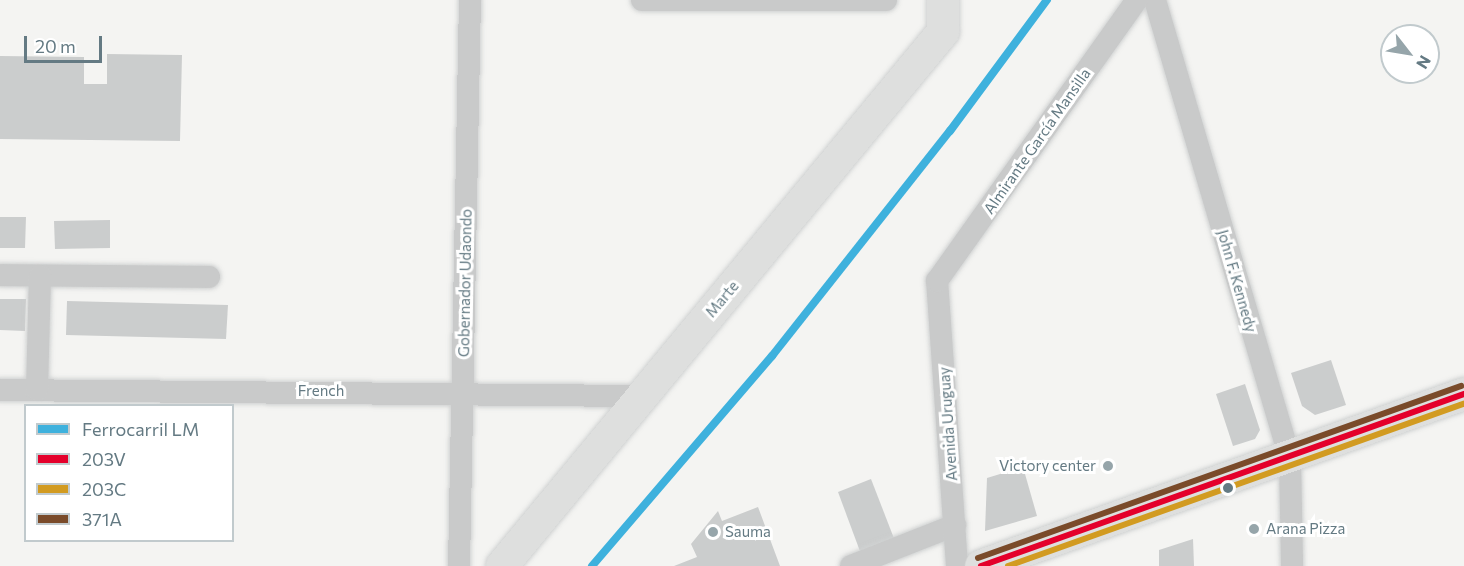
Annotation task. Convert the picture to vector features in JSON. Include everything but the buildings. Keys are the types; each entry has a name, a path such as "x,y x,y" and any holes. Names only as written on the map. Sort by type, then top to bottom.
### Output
{"street":[{"name":"Gobernador Udaondo","path":"459,566 470,0"},
{"path":"642,0 886,0"},
{"name":"Marte","path":"502,566 943,32 943,0"},
{"name":"Almirante García Mansilla","path":"937,281 1137,0"},
{"name":"John F. Kennedy","path":"1155,0 1290,458 1292,566"},
{"path":"0,274 209,277"},
{"path":"37,390 40,276"},
{"name":"Avenida Uruguay","path":"937,281 956,525 957,566"},
{"name":"French","path":"0,390 464,392 641,396"},
{"path":"981,566 1290,458 1464,394"},
{"path":"851,566 956,525"}],"rail line":[{"name":"LM","path":"592,566 772,356 950,131 1047,0"}],"transit line":[{"name":"371A","path":"978,558 1461,386"},
{"name":"203V","path":"981,566 1464,394"},
{"name":"203C","path":"1008,566 1464,404"}],"place":[{"name":"Victory center","path":"1108,466"},
{"name":"Arana Pizza","path":"1254,529"},
{"name":"Sauma","path":"713,532"}]}
